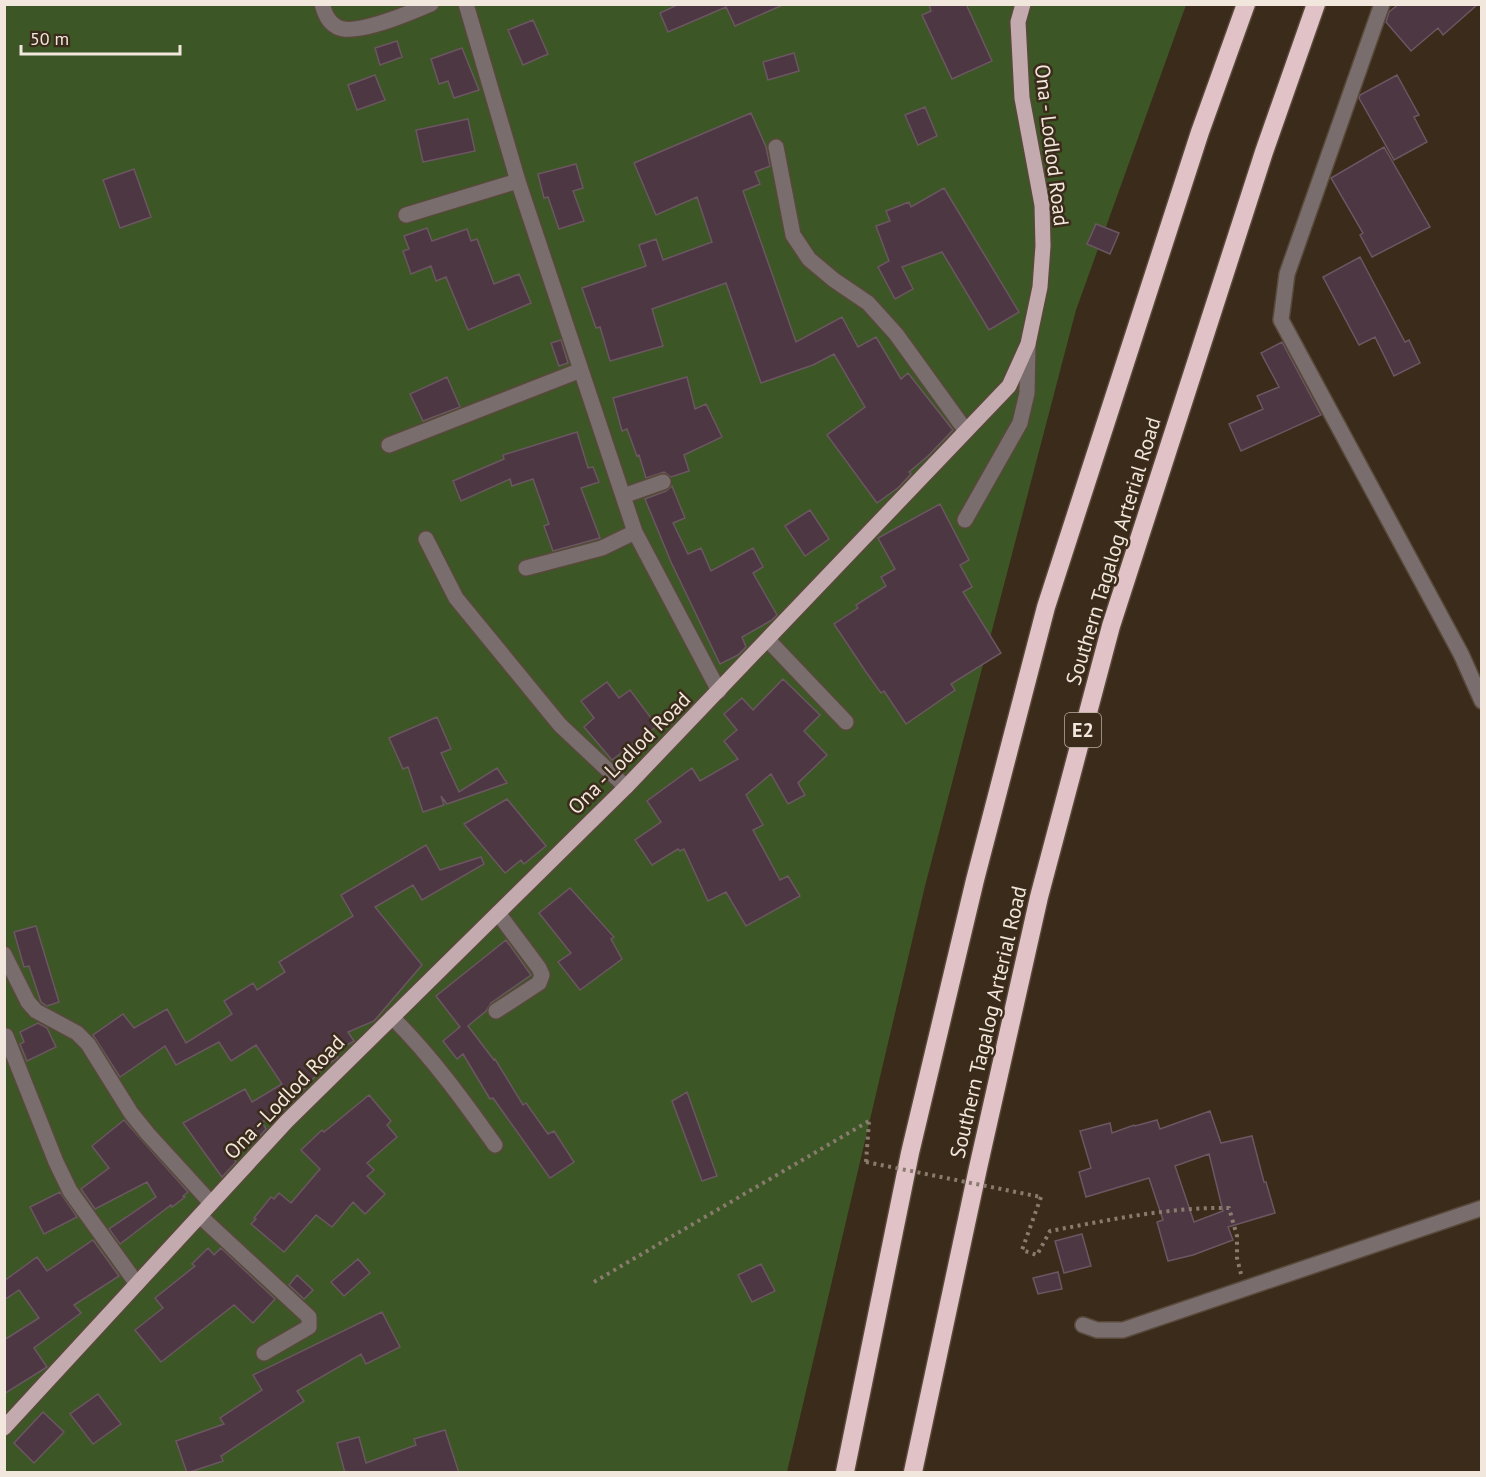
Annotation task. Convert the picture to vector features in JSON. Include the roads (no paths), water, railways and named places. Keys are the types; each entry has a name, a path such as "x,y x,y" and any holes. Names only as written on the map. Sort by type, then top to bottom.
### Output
{"highway":[{"name":"Southern Tagalog Arterial Road","path":"845,1473 910,1153 975,880 1046,607 1200,132 1246,4"},
{"name":"Southern Tagalog Arterial Road","path":"913,1473 1039,897 1111,626 1264,152 1316,4"}],"main road":[{"name":"Ona - Lodlod Road","path":"4,1428 287,1121 626,787 1009,386 1028,344 1040,287 1043,246 1042,205 1022,98 1018,22 1023,4"}],"street":[{"path":"322,4 327,19 334,26 348,30 372,25 431,4"},
{"path":"466,4 519,182 635,532 719,691"},
{"path":"1382,4 1287,274 1281,320 1461,654 1482,701"},
{"path":"776,147 793,235 809,259 834,280 868,303 896,334 966,431"},
{"path":"406,215 519,182"},
{"path":"965,520 1020,423 1027,393 1028,344"},
{"path":"389,445 581,370"},
{"path":"623,496 663,482"},
{"path":"526,568 602,548 635,532"},
{"path":"426,539 456,598 560,725 626,787"},
{"path":"768,640 846,722"},
{"path":"496,1011 539,982 542,975 498,913"},
{"path":"4,954 28,1002 36,1011 77,1033 88,1044 137,1120 211,1203"},
{"path":"392,1017 423,1049 450,1082 495,1145"},
{"path":"6,1036 70,1191 137,1284"},
{"path":"1083,1325 1097,1330 1123,1330 1482,1208"},
{"path":"200,1216 309,1317 309,1327 264,1353"}]}
